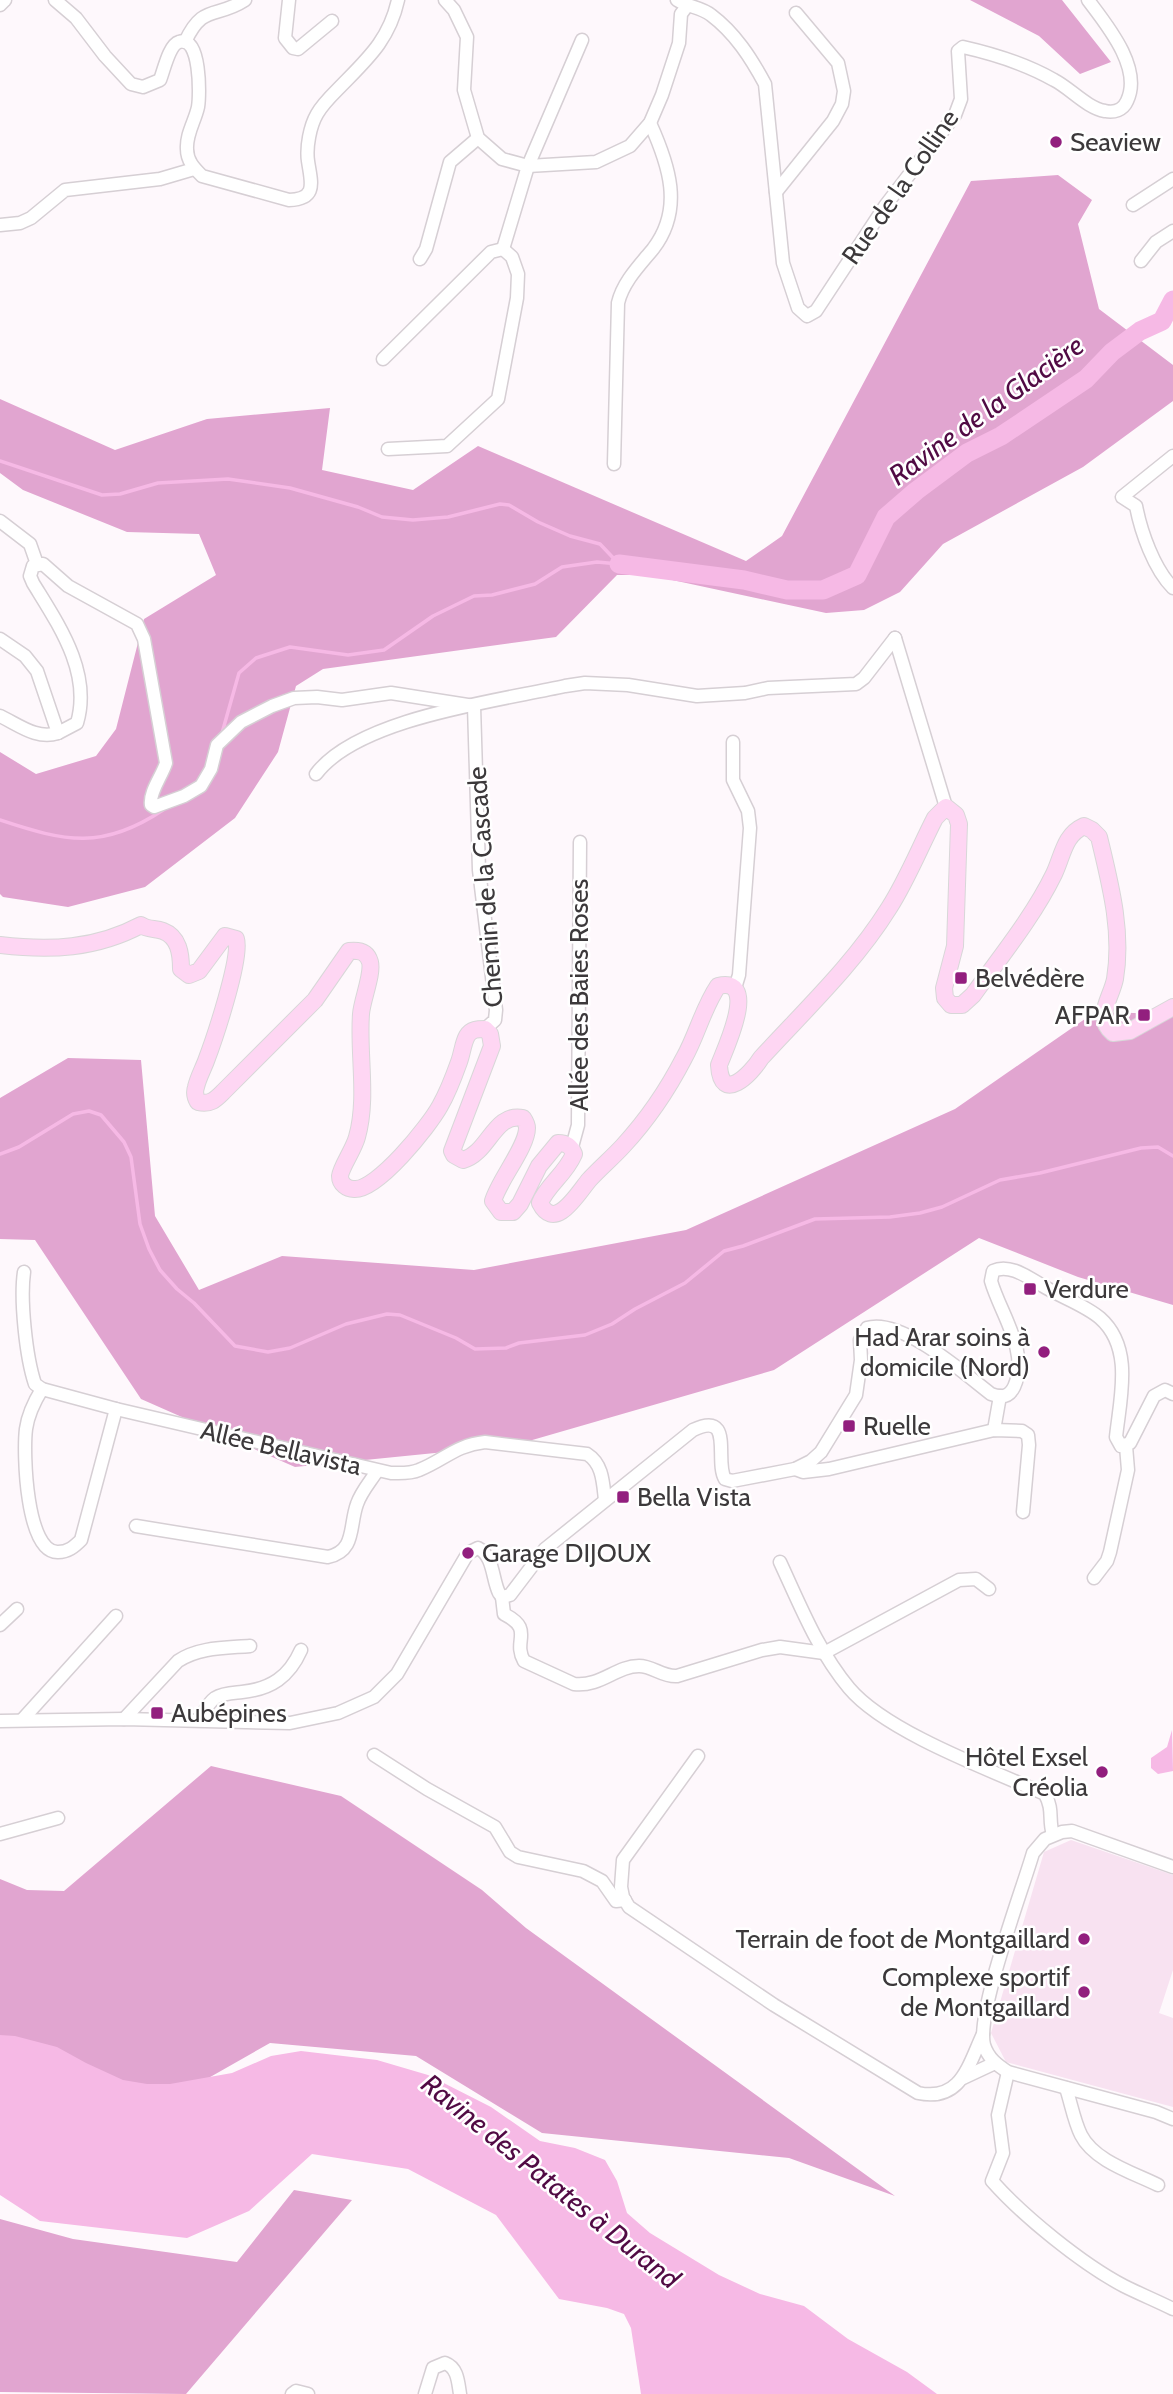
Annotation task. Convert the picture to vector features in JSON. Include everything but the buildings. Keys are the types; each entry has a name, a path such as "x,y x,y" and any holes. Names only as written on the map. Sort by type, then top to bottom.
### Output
{"main road":[{"path":"0,945 31,949 71,948 130,931 141,925 165,931 171,936 181,952 181,969 189,975 199,971 225,936 236,939 238,946 233,970 196,1087 195,1097 198,1102 206,1104 224,1091 315,1000 349,951 358,950 367,956 371,965 361,1014 361,1104 358,1136 340,1175 342,1183 347,1188 356,1190 371,1182 426,1129 441,1106 467,1035 476,1029 485,1029 490,1034 492,1046 453,1142 452,1151 463,1160 473,1157 503,1120 514,1116 523,1118 527,1127 524,1139 496,1191 493,1202 501,1212 513,1212 520,1204 539,1166 558,1143 572,1147 574,1154 568,1169 544,1193 540,1203 543,1210 550,1214 558,1214 567,1208 644,1122 684,1059 710,998 718,986 735,988 739,1004 719,1065 719,1073 723,1080 732,1086 752,1072 761,1058 853,958 890,906 935,818 946,807 956,815 959,824 955,946 944,988 945,998 951,1005 962,1005 973,995 1042,896 1056,871 1068,837 1084,826 1099,837 1115,909 1115,979 1102,1018 1105,1027 1113,1033 1130,1031 1173,1007"}],"street":[{"path":"0,5 5,0"},
{"path":"55,0 76,18 131,84 143,87 160,80 173,46 179,42 191,46 197,65 198,107 187,140 187,151 194,169 202,176 289,200 300,200 309,192 313,180 308,148 317,114 377,47 391,27 398,0"},
{"path":"185,42 193,24 201,18 245,0"},
{"path":"289,0 285,38 293,48 298,49 304,45 332,21"},
{"path":"445,0 454,10 467,37 464,90 478,138 502,159 528,166 596,162 630,146 650,123 674,62 680,43 682,3"},
{"name":"Rue de la Colline","path":"682,3 710,14 734,36 765,84 785,274 799,308 807,316 816,311 885,206 955,115 961,99 958,51 963,47 1020,64 1054,79 1102,111 1119,110 1125,105 1131,88 1130,72 1123,52 1088,0"},
{"path":"776,192 834,121 840,111 844,91 838,63 796,13"},
{"path":"503,249 528,166 582,40"},
{"path":"614,464 618,303 625,284 666,230 668,218 669,173 666,158 650,123"},
{"path":"420,259 426,249 450,162 478,138"},
{"path":"0,225 19,223 31,218 65,190 160,179 194,169"},
{"path":"1133,205 1173,179"},
{"path":"1141,261 1156,243 1173,231"},
{"path":"383,359 491,252 503,249"},
{"path":"388,449 447,446 498,399 517,298 518,274 512,257 503,249"},
{"path":"1173,456 1122,497 1136,506 1143,536 1167,582 1173,588"},
{"path":"0,521 30,544 37,564"},
{"path":"37,564 48,568 68,586 137,624 144,639 166,763 160,780 150,794 151,805 154,807 184,796 201,786 211,769 217,745 241,722 294,698 317,696 342,699 391,693 474,706"},
{"path":"0,716 44,736 58,733 77,723 81,711 80,682 65,639 30,576 33,566 37,564"},
{"path":"316,774 334,755 364,738 431,714 585,683 628,685 697,696 745,693 768,688 856,684 895,638 946,807"},
{"path":"0,639 25,656 37,671 58,733"},
{"name":"Chemin de la Cascade","path":"474,706 479,870 496,1010 495,1020 485,1029"},
{"path":"733,742 733,780 748,811 750,828 739,975 735,988"},
{"name":"Allée des Baies Roses","path":"572,1147 578,1125 580,842"},
{"path":"502,1597 510,1595 545,1549 693,1430 704,1425 715,1428 720,1435 720,1466 725,1479 738,1481 795,1469 811,1461 821,1452 856,1395 861,1360 860,1340 867,1328 884,1327 915,1339 991,1394 1009,1394 1018,1373 1016,1345 991,1281 993,1271 1004,1268 1025,1276 1099,1317 1110,1329 1122,1357 1116,1437 1121,1446 1126,1446"},
{"path":"24,1272 21,1289 31,1369 35,1384 42,1389 27,1421 25,1465 35,1529 41,1544 47,1550 69,1550 81,1540 116,1409"},
{"name":"Allée Bellavista","path":"42,1389 391,1474 417,1471 453,1450 468,1444 485,1442 587,1454 600,1468 605,1500"},
{"path":"1126,1446 1154,1396 1165,1390 1173,1394"},
{"path":"995,1430 1000,1396"},
{"path":"795,1469 803,1472 829,1469 995,1430 1022,1431 1028,1435 1029,1444 1023,1512"},
{"path":"1094,1578 1107,1561 1110,1552 1128,1470 1126,1446"},
{"path":"136,1526 334,1556 341,1553 349,1542 358,1502 377,1471"},
{"path":"0,1721 124,1719 290,1723 338,1713 374,1697 397,1674 459,1567 473,1549 478,1548 487,1554 494,1582 502,1597 504,1614 517,1621 521,1628 519,1651 524,1661 574,1684 592,1684 638,1666 647,1667 665,1676 683,1675 746,1654 779,1647 824,1653 959,1580 976,1579 989,1589"},
{"path":"780,1562 824,1653 850,1689 879,1714 917,1736 1045,1794 1051,1806 1050,1825 1053,1835"},
{"path":"0,1625 17,1609"},
{"path":"22,1720 116,1616"},
{"path":"124,1719 178,1661 188,1654 200,1650 250,1646"},
{"path":"199,1720 209,1703 217,1696 258,1690 278,1681 295,1663 301,1650"},
{"path":"374,1755 427,1789 495,1827 510,1852 518,1857 583,1871 602,1881 616,1901 625,1900"},
{"path":"698,1756 623,1860 621,1884 629,1907 774,2004 918,2093 934,2095 947,2092 962,2078 995,2063"},
{"path":"0,1833 58,1818"},
{"path":"1173,1867 1072,1831 1053,1835 1038,1845 989,1998 982,2035 984,2046 995,2063 1008,2072 1173,2119"},
{"path":"962,2078 982,2035"},
{"path":"1008,2072 998,2115 1003,2153 992,2181 1016,2205 1083,2260 1123,2286 1173,2309"},
{"path":"1066,2088 1085,2142 1108,2160 1158,2185"},
{"path":"425,2394 433,2368 445,2363 451,2365 458,2376 460,2394"},
{"path":"292,2394 296,2391 308,2394"}],"shaded area":[{"path":"970,0 1062,0 1111,62 1080,74 1039,36"},
{"path":"1058,175 1092,200 1078,224 1099,309 1173,365 1173,401 1083,467 943,544 900,592 864,610 826,613 649,575 617,575 556,637 323,669 296,686 278,752 235,818 145,887 68,907 3,897 0,894 0,752 36,774 96,756 116,729 144,619 216,575 199,534 127,532 23,490 0,473 0,399 115,450 207,419 330,408 322,470 413,490 478,446 746,561 782,536 971,181"},
{"path":"1095,1012 1173,1014 1173,1305 1078,1277 979,1238 774,1370 515,1445 295,1467 141,1399 35,1240 0,1239 0,1098 68,1058 141,1060 155,1216 199,1290 282,1256 474,1270 686,1230 955,1109"},
{"path":"211,1766 341,1796 482,1890 526,1928 895,2196 789,2158 542,2133 416,2056 270,2043 131,2122 0,2041 0,1879 27,1890 64,1891"},
{"name":"Complexe sportif de Montgaillard","path":"1071,1840 1173,1875 1173,1970 1159,2013 1173,2018 1173,2107 1006,2062 991,2033 1044,1852"},
{"path":"294,2190 352,2200 186,2394 0,2392 0,2219 73,2239 237,2262"}],"water":[{"path":"1172,1730 1173,1771 1158,1774 1151,1768 1151,1758 1167,1747"},
{"name":"Ravine des Patates à Durand","path":"0,2035 15,2036 57,2047 123,2080 147,2084 170,2084 232,2073 271,2056 301,2051 377,2060 428,2075 491,2107 540,2141 575,2148 605,2160 617,2181 627,2213 650,2233 719,2275 760,2294 804,2306 848,2339 907,2372 937,2394 641,2394 631,2328 624,2314 559,2299 496,2215 408,2169 312,2154 249,2211 187,2238 40,2221 0,2195"}],"waterway":[{"name":"Ravine de la Glacière","path":"619,564 744,580 787,590 823,590 857,575 886,517 967,453 1001,436 1086,379 1112,352 1140,331 1162,321 1173,300"},
{"name":"Ravine de la Glacière","path":"0,461 102,495 120,494 158,483 228,479 290,488 358,507 382,517 413,520 448,517 500,504 509,505 570,536 600,544 619,564"},
{"path":"222,733 239,673 256,658 290,647 348,655 384,650 433,616 474,596 492,595 535,584 562,567 597,562 619,564"},
{"path":"0,820 65,837 102,837 121,832 163,810"},
{"path":"0,1154 19,1147 73,1114 89,1111 101,1115 124,1142 131,1157 140,1224 160,1270 235,1346 268,1352 290,1348 346,1324 387,1314 400,1315 456,1338 475,1349 506,1348 519,1343 585,1335 612,1324 685,1283 724,1251 815,1219 890,1217 920,1213 942,1207 1000,1180 1141,1148 1158,1147 1173,1156"}],"place":[{"name":"Seaview","path":"1056,142"},
{"name":"Belvédère","path":"961,978"},
{"name":"AFPAR","path":"1144,1015"},
{"name":"Verdure","path":"1030,1289"},
{"name":"Had Arar soins à domicile (Nord)","path":"1044,1352"},
{"name":"Ruelle","path":"849,1426"},
{"name":"Bella Vista","path":"623,1497"},
{"name":"Garage DIJOUX","path":"468,1553"},
{"name":"Aubépines","path":"157,1713"},
{"name":"Hôtel Exsel Créolia","path":"1102,1772"},
{"name":"Terrain de foot de Montgaillard","path":"1084,1939"},
{"name":"Complexe sportif de Montgaillard","path":"1084,1992"}]}
